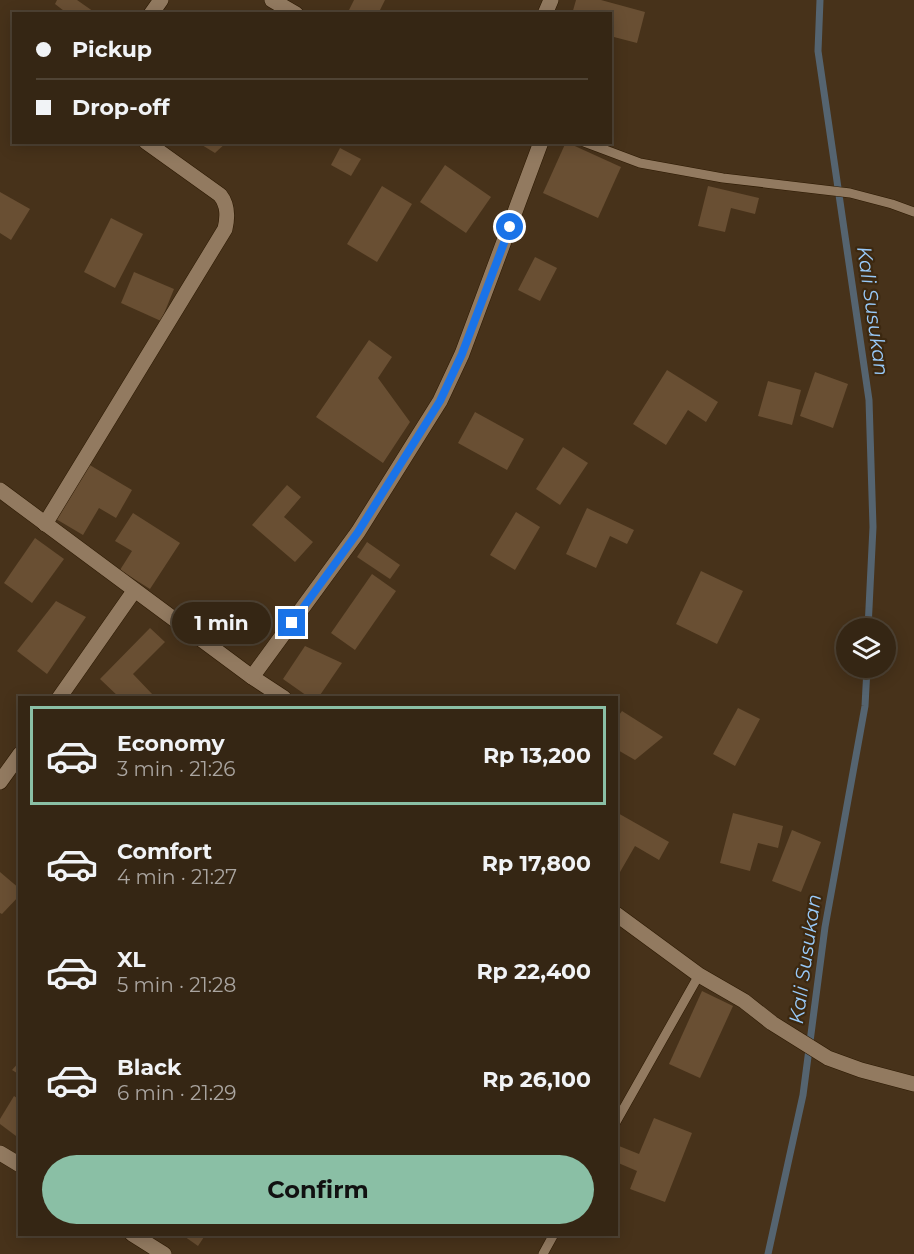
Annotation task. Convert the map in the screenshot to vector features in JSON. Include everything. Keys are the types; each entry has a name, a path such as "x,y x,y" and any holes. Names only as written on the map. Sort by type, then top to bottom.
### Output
{"street":[{"path":"272,0 293,12"},
{"path":"45,524 225,228 226,202 220,195 149,144"},
{"path":"252,677 358,532 440,401 462,354 540,144"},
{"path":"0,490 134,591 281,696"},
{"path":"60,696 134,591"},
{"path":"0,782 18,757"},
{"path":"618,915 699,975 744,1001 772,1023 828,1058 861,1070 914,1084"},
{"path":"0,1153 18,1164"},
{"path":"135,1236 164,1254"}],"lane":[{"path":"589,144 640,163 723,178 850,194 914,212"},
{"path":"618,1118 699,975"},
{"path":"543,1254 553,1236"}],"building":[{"path":"57,0 77,0 94,12 65,12 55,4"},
{"path":"354,0 385,0 379,12 348,12"},
{"path":"576,0 601,0 645,12 637,43 612,37 612,12 573,12"},
{"path":"200,144 225,144 215,153"},
{"path":"565,144 570,144 621,167 598,218 543,193"},
{"path":"340,148 361,159 351,176 331,165"},
{"path":"445,165 491,197 466,233 420,202"},
{"path":"382,186 412,204 377,262 347,244"},
{"path":"708,186 759,198 755,214 731,208 725,232 698,226"},
{"path":"0,192 30,209 11,240 0,233"},
{"path":"111,218 143,234 115,288 84,272"},
{"path":"535,257 557,268 540,301 518,290"},
{"path":"134,272 174,289 161,321 121,303"},
{"path":"369,340 392,357 378,378 410,422 383,463 316,417"},
{"path":"667,370 718,402 706,422 688,410 666,445 633,424"},
{"path":"815,372 848,384 833,428 800,416"},
{"path":"768,381 801,390 792,425 758,416"},
{"path":"475,412 524,439 507,470 458,443"},
{"path":"563,447 588,463 560,505 536,489"},
{"path":"88,464 132,490 116,518 99,508 83,535 56,519"},
{"path":"287,485 301,497 284,517 313,542 295,562 252,525"},
{"path":"587,508 634,530 627,544 610,536 596,568 566,554"},
{"path":"516,512 540,527 515,570 490,555"},
{"path":"133,513 180,543 150,589 120,570 132,551 115,541"},
{"path":"35,538 64,559 32,603 4,583"},
{"path":"367,542 400,565 390,579 357,557"},
{"path":"701,571 743,591 717,644 676,624"},
{"path":"372,574 396,591 355,650 331,633"},
{"path":"56,601 86,617 47,674 17,651"},
{"path":"150,628 165,642 133,674 152,696 118,696 100,679"},
{"path":"305,646 342,663 319,696 307,696 283,679"},
{"path":"738,708 760,719 735,766 713,754"},
{"path":"622,711 663,737 635,760 618,750 618,716"},
{"path":"618,813 669,842 659,860 635,846 618,876"},
{"path":"733,813 783,826 778,848 758,843 750,871 720,863"},
{"path":"792,830 821,842 801,892 772,881"},
{"path":"0,872 18,887 18,897 2,914 0,913"},
{"path":"702,991 733,1006 700,1078 669,1064"},
{"path":"18,1063 18,1074 12,1070"},
{"path":"14,1096 18,1099 18,1138 0,1124 0,1119"},
{"path":"654,1118 692,1133 665,1202 630,1189 637,1171 618,1163 618,1148 619,1146 639,1154"},
{"path":"184,1236 205,1236 198,1246"}],"waterway":[{"name":"Kali Susukan","path":"820,0 818,51 869,400 873,527 868,618"},
{"name":"Kali Susukan","path":"768,1254 803,1095 825,927 865,706 866,678"}],"route":[{"path":"292,623 358,532 440,401 462,354 510,227"}]}
